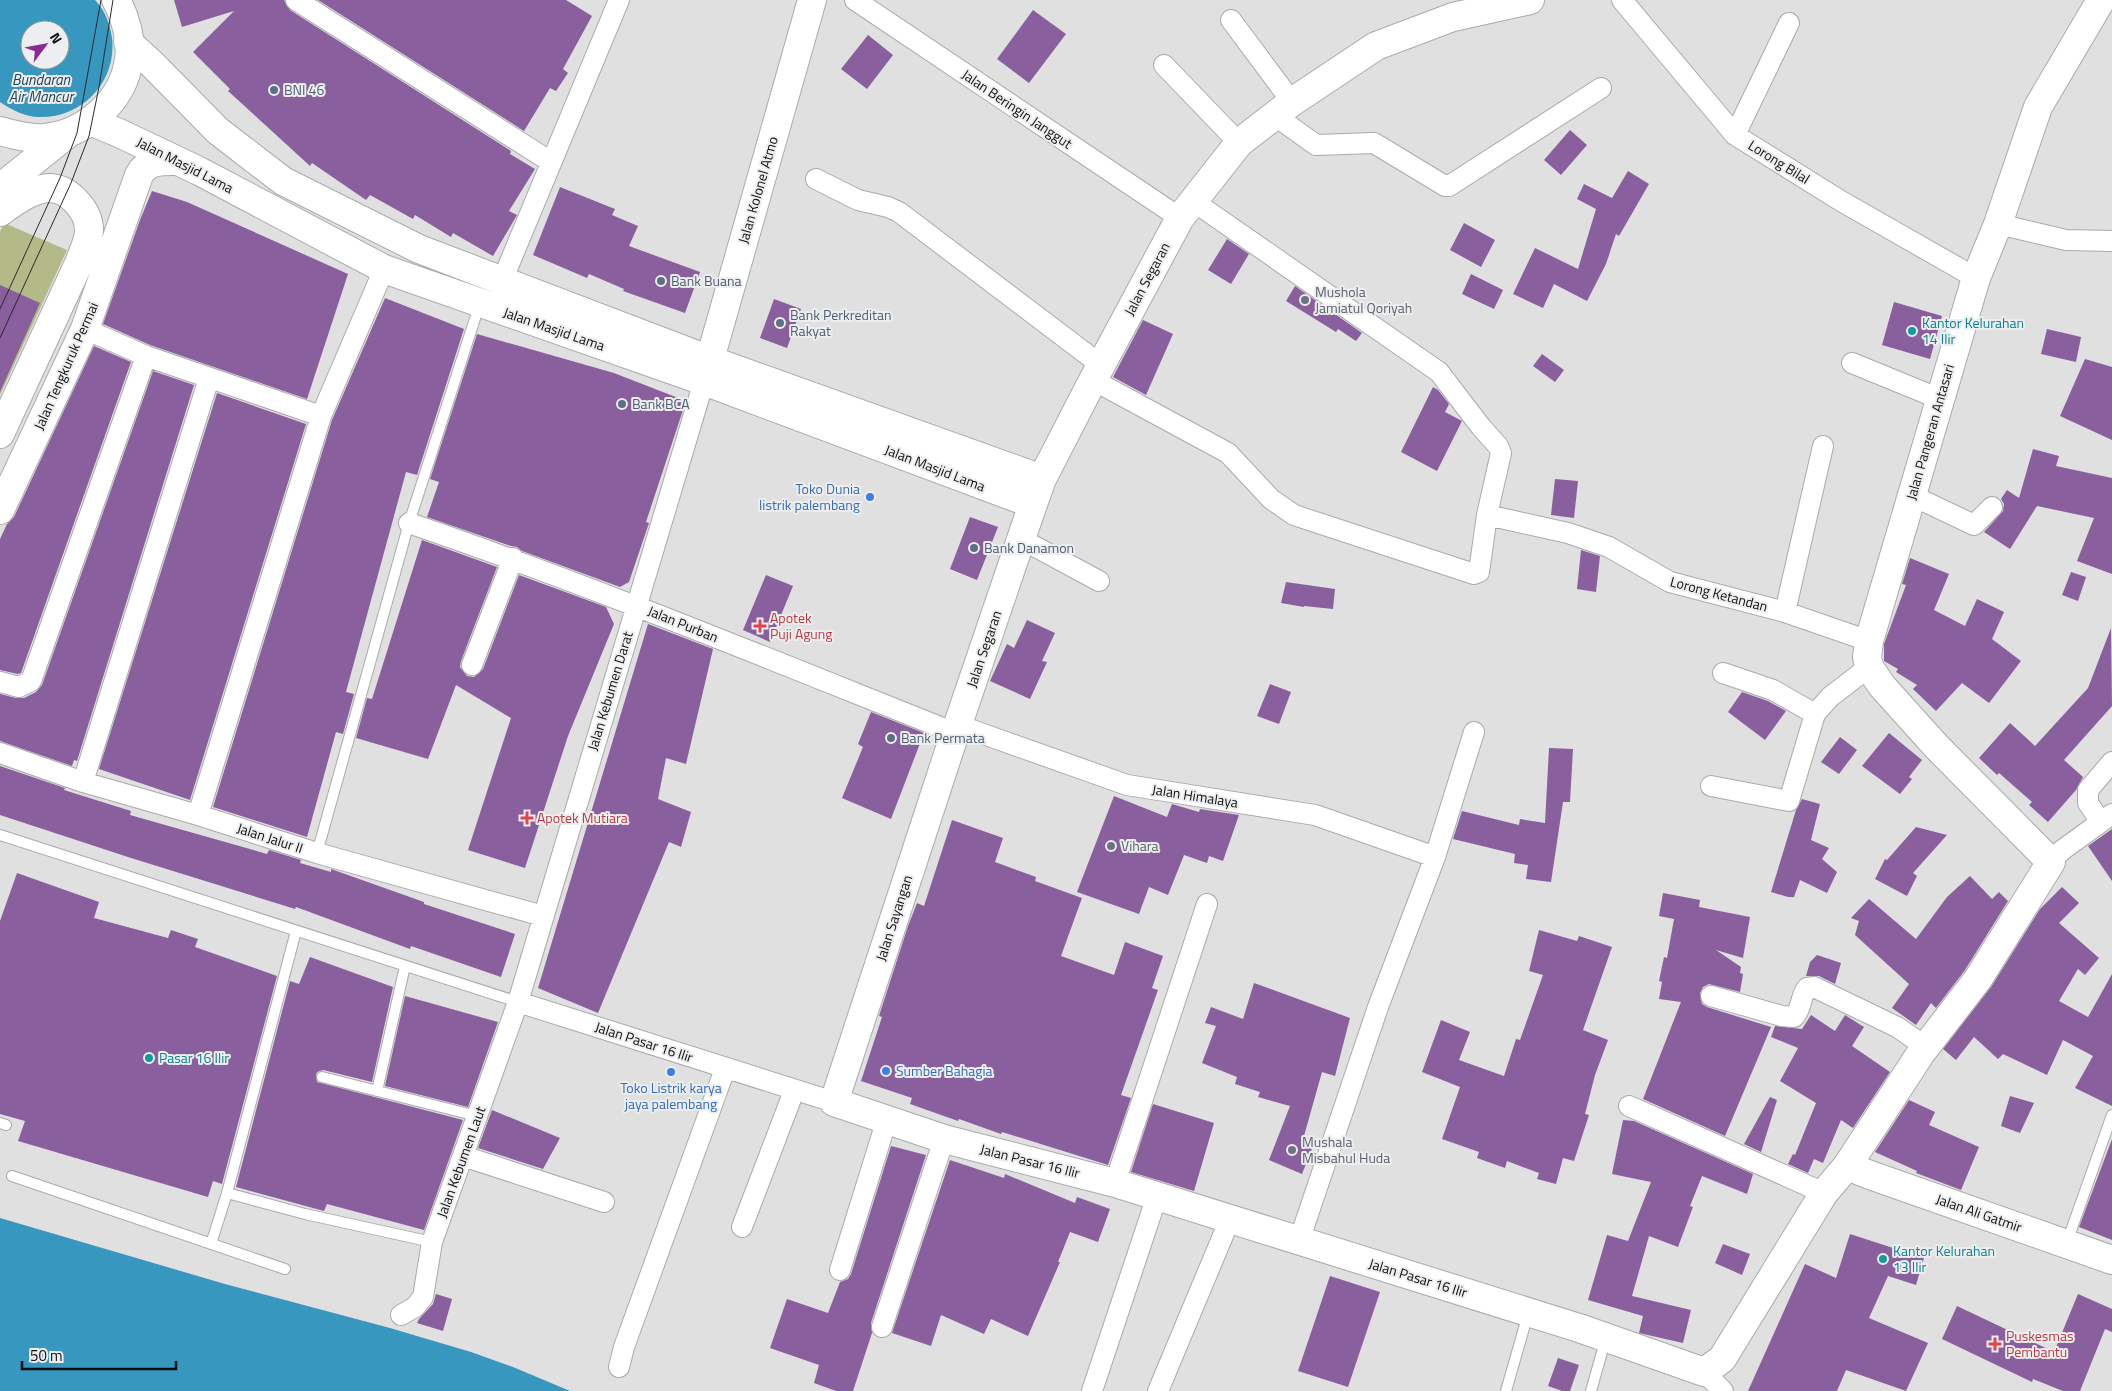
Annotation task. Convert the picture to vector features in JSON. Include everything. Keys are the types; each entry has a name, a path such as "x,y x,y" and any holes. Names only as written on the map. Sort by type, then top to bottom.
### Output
{"main road":[{"name":"Jalan Kolonel Atmo","path":"707,371 812,0"},
{"name":"Jalan Segaran","path":"956,729 1042,479 1097,372 1187,209 1240,143 1283,109 1376,46 1450,9 1530,0"},
{"name":"Jalan Pangeran Antasari","path":"1869,668 1867,657 1869,641 1976,278 1998,224 2038,107 2101,0"},
{"path":"0,188 107,106 119,87 130,58 120,4"},
{"path":"128,42 218,131 283,181 419,249 502,281 707,371"},
{"path":"0,130 22,137 46,138 80,127"},
{"name":"Jalan Masjid Lama","path":"80,127 119,132 384,269 480,303 707,371 915,447 1032,504"},
{"path":"228,187 248,154"},
{"name":"Jalan Tengkuruk Permai","path":"0,510 85,329 143,168 159,162 176,161"},
{"path":"0,212 38,190 50,188 71,196 81,207 87,219 89,229 88,242 79,263 0,434"},
{"path":"89,229 116,242"},
{"path":"915,447 1042,479"},
{"path":"1704,1372 1722,1359 1824,1194 1847,1166 1926,1047 1978,978 2051,862 1972,780 1936,746 1895,701 1869,668"},
{"name":"Jalan Sayangan","path":"834,1102 956,729"},
{"name":"Jalan Pasar 16 Ilir","path":"834,1102 944,1139 1157,1196 1579,1328 1704,1372"},
{"name":"Jalan Ali Gatmir","path":"1847,1166 1870,1176 2112,1260"}],"street":[{"path":"296,0 551,162"},
{"name":"Jalan Beringin Janggut","path":"855,0 1187,209 1439,372 1477,422 1501,449 1487,515"},
{"name":"Lorong Bilal","path":"1622,0 1735,135 1841,201 1976,278"},
{"path":"502,281 615,1"},
{"path":"1231,20 1283,109 1316,144 1374,143 1445,186 1449,186 1601,88"},
{"path":"1735,135 1789,23"},
{"path":"1164,65 1240,143"},
{"path":"816,179 846,195 899,212 1097,372 1228,453 1271,499 1294,515 1474,574 1478,572 1487,515"},
{"path":"1998,224 2066,240 2112,241"},
{"path":"198,815 321,416 384,269"},
{"path":"85,329 146,356 321,416"},
{"path":"0,682 18,686 31,681 146,356"},
{"path":"1852,363 1940,400"},
{"name":"Jalan Kebumen Darat","path":"518,1002 707,371"},
{"path":"83,782 209,378"},
{"path":"1785,612 1823,446"},
{"path":"1912,495 1974,525 1992,507"},
{"name":"Lorong Ketandan","path":"1487,515 1568,533 1609,547 1670,582 1785,612 1869,641"},
{"name":"Jalan Purban","path":"409,523 513,558 956,729"},
{"path":"1021,538 1099,582"},
{"path":"472,665 513,558"},
{"path":"1711,786 1790,801 1815,714 1830,697 1869,668"},
{"path":"1723,673 1773,690 1815,714"},
{"name":"Jalan Himalaya","path":"956,729 1127,785 1315,815 1435,857"},
{"path":"1299,1241 1378,1006 1435,857 1474,732"},
{"name":"Jalan Jalur II","path":"0,753 83,782 198,815 317,853 543,916"},
{"path":"2051,862 2061,850 2106,818 2088,803 2087,796 2088,790 2112,762"},
{"path":"1114,1183 1207,904"},
{"path":"1712,996 1782,1016 1794,1017 1798,1013 1802,994 1808,988 1814,987 1897,1027 1926,1047"},
{"name":"Jalan Pasar 16 Ilir","path":"518,1002 794,1091 834,1102"},
{"name":"Jalan Kebumen Laut","path":"401,1315 415,1307 423,1297 432,1242 518,1002"},
{"path":"619,1367 627,1338 724,1068"},
{"path":"742,1227 794,1091"},
{"path":"1629,1106 1824,1194"},
{"path":"840,1270 887,1119"},
{"path":"882,1327 944,1139"},
{"path":"463,1156 604,1202"},
{"path":"1092,1391 1157,1196"},
{"path":"1158,1391 1230,1219"},
{"path":"1704,1372 1723,1391"}],"lane":[{"path":"317,853 409,523 480,303"},
{"path":"0,835 518,1002"},
{"path":"210,1244 226,1193 296,931"},
{"path":"377,1091 405,966"},
{"path":"322,1077 477,1116"},
{"path":"2066,1243 2112,1115"},
{"path":"12,1176 285,1269"},
{"path":"226,1193 305,1214 432,1242"},
{"path":"1506,1391 1536,1315"},
{"path":"1591,1391 1606,1338"}],"green space":[{"path":"4,223 67,250 0,395 0,232"}],"water":[{"name":"Bundaran Air Mancur","path":"0,0 95,0 102,8 112,38 112,54 109,69 103,82 83,104 55,116 29,116 0,102"},
{"path":"0,1218 225,1284 390,1328 471,1352 570,1391 0,1391"}],"building":[{"path":"174,0 284,0 290,10 511,151 510,154 535,169 509,211 517,215 493,256 453,233 451,237 415,215 413,219 370,195 366,200 312,163 310,166 228,91 230,89 193,52 234,11 182,27"},
{"path":"318,0 566,0 592,16 563,69 568,73 556,91 550,88 524,131"},
{"path":"1033,10 1066,34 1029,83 997,59"},
{"path":"868,35 893,55 867,89 841,69"},
{"path":"1570,130 1587,145 1561,175 1544,160"},
{"path":"1628,171 1649,184 1619,236 1616,234 1606,264 1587,301 1554,284 1543,308 1513,294 1535,248 1578,269 1596,209 1577,199 1584,184 1612,198"},
{"path":"560,187 615,209 612,215 638,226 629,246 700,272 685,313 623,291 624,289 589,274 587,278 533,255"},
{"path":"152,191 187,202 348,274 307,399 150,345 103,324"},
{"path":"1464,223 1495,240 1481,267 1450,250"},
{"path":"1227,239 1249,254 1231,284 1208,270"},
{"path":"1471,274 1503,290 1494,309 1462,294"},
{"path":"0,285 40,303 0,392"},
{"path":"1295,286 1362,333 1356,341 1338,329 1336,332 1286,301"},
{"path":"385,298 464,329 417,475 406,472 346,692 354,694 343,734 336,732 307,837 213,807 332,420"},
{"name":"Bank Perkreditan Rakyat","path":"774,299 801,309 787,348 760,338"},
{"name":"Kantor Kelurahan 14 Ilir","path":"1894,302 1942,316 1930,359 1882,345"},
{"path":"1143,320 1173,334 1146,395 1113,377"},
{"path":"2047,329 2081,337 2076,362 2041,354"},
{"path":"477,334 614,373 686,401 646,522 649,523 629,582 620,587 522,551 517,547 427,517 439,482 430,479"},
{"path":"94,346 131,362 21,673 0,670 0,539 7,524 14,517"},
{"path":"1542,354 1564,370 1555,382 1533,366"},
{"path":"2085,359 2112,367 2112,440 2060,416"},
{"path":"153,371 194,385 77,761 74,760 72,766 0,741 0,694 24,698 36,692 42,685"},
{"path":"1433,387 1438,390 1449,404 1445,412 1462,421 1437,471 1401,452"},
{"path":"217,393 306,424 190,800 99,769"},
{"path":"2033,449 2059,456 2056,466 2112,478 2112,574 2077,561 2094,518 2037,506 2010,549 1984,532 2003,511 2004,504 2001,499 2007,490 2019,498"},
{"path":"1555,479 1578,481 1574,518 1551,515"},
{"name":"Bank Danamon","path":"970,517 998,527 977,580 950,569"},
{"path":"422,540 497,567 461,661 460,667 467,676 474,677 483,669 519,575 606,607 614,624 568,736 525,868 468,850 511,718 456,685 428,759 356,738 367,698 372,699"},
{"path":"1581,550 1600,556 1596,592 1577,589"},
{"path":"1910,558 1949,574 1934,610 1965,626 1977,599 2004,612 1992,639 2021,661 1989,703 1962,683 1936,711 1913,689 1917,685 1896,672 1898,669 1884,661 1884,644 1906,585 1902,584"},
{"path":"2071,572 2086,577 2078,601 2062,595"},
{"path":"766,575 793,586 770,642 743,630"},
{"path":"1286,582 1335,589 1333,609 1281,603"},
{"path":"1027,620 1055,633 1042,661 1047,662 1030,699 990,681 1007,644 1014,648"},
{"path":"648,624 713,649 686,764 666,758 658,799 691,812 681,847 669,842 598,1013 538,988"},
{"path":"2111,628 2112,706 2064,760 2083,777 2076,790 2048,822 2029,805 2032,802 1999,773 1997,775 1979,758 2010,723 2035,746 2088,688"},
{"path":"1270,684 1291,692 1279,724 1257,716"},
{"path":"1742,692 1768,701 1786,711 1765,740 1728,712"},
{"path":"871,712 924,733 891,819 842,798 863,747 858,744"},
{"path":"1889,733 1922,760 1909,777 1912,779 1900,794 1862,766"},
{"path":"1840,737 1857,750 1839,774 1821,762"},
{"path":"1549,748 1573,749 1570,802 1563,802 1551,882 1526,879 1528,865 1514,863 1515,854 1453,839 1462,811 1519,825 1520,819 1545,823"},
{"path":"0,766 65,788 64,790 131,811 130,815 267,854 269,850 301,860 300,863 331,872 331,869 424,902 424,904 515,934 501,977 411,946 410,949 296,907 295,909 0,815"},
{"path":"1114,796 1167,817 1172,804 1199,812 1200,809 1239,815 1223,861 1209,856 1207,863 1184,855 1168,895 1149,887 1139,914 1077,892"},
{"path":"1802,799 1820,804 1811,840 1829,848 1822,859 1837,872 1827,893 1800,880 1794,897 1788,897 1771,892 1796,810"},
{"path":"952,820 1003,838 995,862 1036,877 1035,881 1082,898 1061,956 1114,975 1125,942 1163,956 1152,988 1158,990 1121,1095 1131,1098 1108,1165 1002,1132 1001,1134 959,1119 958,1121 910,1104 912,1098 861,1081 882,1017 879,1016 908,926 917,903 924,906"},
{"path":"1916,827 1947,835 1913,873 1917,876 1907,896 1875,879 1885,859 1887,860"},
{"path":"2112,829 2112,881 2088,846"},
{"name":"Pasar 16 Ilir","path":"17,873 99,902 94,918 168,938 171,930 198,939 195,947 277,976 222,1184 213,1181 208,1197 18,1141 25,1121 0,1114 0,921"},
{"path":"1970,876 1992,899 1999,892 2008,901 1965,970 1936,1008 1931,1003 1916,1025 1892,1008 1909,984 1855,935 1859,921 1851,918 1869,899 1916,939 1947,897"},
{"path":"2062,887 2079,903 2059,923 2099,958 2085,975 2078,969 2059,1001 2088,1017 2112,974 2112,1106 2075,1088 2093,1056 2063,1040 2047,1075 2003,1054 1998,1059 1974,1037 1956,1060 1943,1049 1991,987 2040,909"},
{"path":"1663,893 1700,900 1699,907 1750,917 1743,958 1716,950 1741,967 1740,973 1743,974 1740,992 1709,984 1703,987 1700,993 1702,1004 1707,1007 1771,1027 1725,1136 1643,1099 1681,1002 1659,999 1662,982 1659,981 1664,957 1667,958 1674,919 1659,916"},
{"path":"1539,930 1577,941 1579,936 1612,947 1583,1030 1608,1040 1595,1075 1585,1114 1589,1115 1574,1161 1563,1158 1556,1184 1537,1179 1539,1173 1507,1161 1505,1168 1477,1158 1479,1152 1442,1139 1460,1087 1422,1072 1441,1020 1470,1032 1459,1060 1504,1076 1516,1039 1520,1040 1543,975 1529,971"},
{"path":"1817,955 1841,963 1835,984 1819,976 1806,976 1810,962"},
{"path":"310,957 393,987 372,1082 323,1070 317,1072 317,1082 463,1120 424,1230 327,1204 324,1211 236,1187 290,981 299,984"},
{"path":"1254,983 1350,1018 1335,1076 1322,1072 1304,1136 1315,1141 1302,1174 1269,1160 1290,1106 1258,1097 1260,1092 1235,1084 1237,1077 1202,1063 1216,1026 1205,1023 1211,1007 1243,1019"},
{"path":"405,996 498,1022 468,1107 385,1086"},
{"path":"1811,1015 1835,1031 1845,1015 1864,1027 1852,1046 1890,1072 1853,1128 1841,1120 1823,1163 1814,1159 1808,1173 1788,1164 1793,1154 1795,1155 1816,1103 1780,1081 1798,1048 1771,1037 1775,1026 1802,1029"},
{"path":"2010,1096 2034,1103 2020,1133 2001,1126"},
{"path":"1770,1097 1777,1100 1761,1152 1744,1144"},
{"path":"1909,1100 1935,1112 1929,1125 1979,1147 1961,1190 1916,1173 1917,1171 1875,1152"},
{"path":"1153,1104 1214,1123 1194,1191 1131,1172"},
{"path":"492,1110 560,1138 543,1169 478,1148"},
{"path":"1623,1120 1634,1121 1753,1174 1747,1194 1702,1176 1690,1206 1693,1207 1678,1247 1649,1236 1632,1296 1691,1310 1683,1343 1639,1333 1643,1316 1588,1300 1607,1235 1628,1241 1651,1182 1612,1174"},
{"path":"2112,1139 2112,1240 2079,1227"},
{"path":"891,1146 926,1155 871,1323 872,1333 853,1391 836,1391 814,1383 819,1365 770,1348 787,1299 828,1313 840,1282 848,1279 851,1274"},
{"path":"950,1160 1004,1178 1005,1174 1075,1203 1077,1197 1110,1209 1098,1242 1070,1232 1058,1262 1060,1262 1028,1336 991,1319 984,1334 941,1315 931,1346 892,1333"},
{"path":"1850,1234 1924,1258 1916,1285 1888,1276 1869,1318 1928,1343 1906,1391 1846,1370 1837,1391 1748,1391 1805,1264 1836,1278"},
{"path":"1723,1244 1750,1254 1742,1275 1715,1263"},
{"path":"1330,1276 1380,1292 1348,1387 1298,1371"},
{"path":"436,1294 452,1299 443,1331 417,1323 433,1304"},
{"path":"2078,1294 2112,1309 2112,1332 2105,1329 2080,1391 2063,1391 2033,1379 2032,1382 1942,1339 1957,1306 2054,1352"},
{"path":"1558,1358 1579,1365 1570,1391 1562,1391 1548,1386"}],"tram line":[{"path":"0,309 60,178 77,133 101,0"},
{"path":"0,338 71,183 89,136 113,0"}],"place":[{"name":"BNI 46","path":"274,90"},
{"name":"Bank Buana","path":"661,281"},
{"name":"Mushola Jamiatul Qoriyah","path":"1305,300"},
{"name":"Bank Perkreditan Rakyat","path":"780,323"},
{"name":"Kantor Kelurahan 14 Ilir","path":"1912,331"},
{"name":"Bank BCA","path":"622,404"},
{"name":"Toko Dunia listrik palembang","path":"870,497"},
{"name":"Bank Danamon","path":"974,548"},
{"name":"Apotek Puji Agung","path":"760,626"},
{"name":"Bank Permata","path":"891,738"},
{"name":"Apotek Mutiara","path":"527,818"},
{"name":"Vihara","path":"1111,846"},
{"name":"Pasar 16 Ilir","path":"149,1058"},
{"name":"Sumber Bahagia","path":"886,1071"},
{"name":"Toko Listrik karya jaya palembang","path":"671,1072"},
{"name":"Mushala Misbahul Huda","path":"1292,1150"},
{"name":"Kantor Kelurahan 13 Ilir","path":"1883,1259"},
{"name":"Puskesmas Pembantu","path":"1995,1344"}]}
